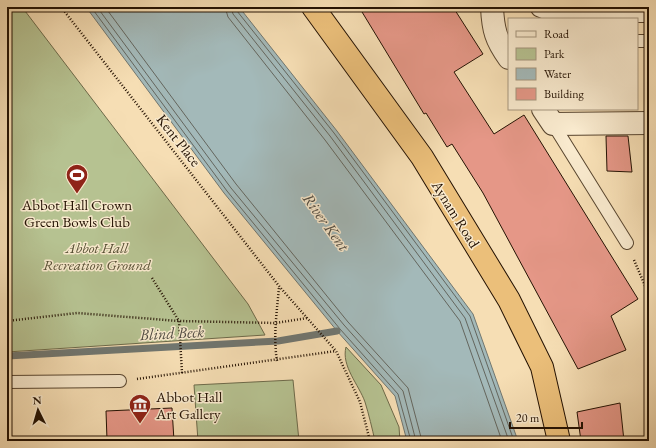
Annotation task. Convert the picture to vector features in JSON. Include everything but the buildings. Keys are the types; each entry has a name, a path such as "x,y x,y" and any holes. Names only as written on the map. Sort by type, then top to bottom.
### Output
{"highway":[{"name":"Aynam Road","path":"313,7 422,157 509,300 542,368 559,441"}],"street":[{"path":"492,7 493,26 505,47"},
{"path":"548,117 649,123"}],"lane":[{"path":"536,7 538,10 552,16 649,16"},
{"path":"638,41 649,41"},
{"path":"548,117 627,243"},
{"path":"7,382 120,381"}],"path":[{"name":"Kent Place","path":"61,7 279,286 307,318"},
{"path":"627,243 649,295"},
{"path":"152,278 179,321 182,373"},
{"path":"277,361 275,349 279,286"},
{"path":"7,322 77,313 179,321 276,323 307,318 336,352 360,402 370,441"},
{"path":"120,381 336,352"}],"green space":[{"name":"Abbot Hall Recreation Ground","path":"7,7 22,7 248,304 265,335 7,352"},
{"path":"346,347 381,385 399,427 400,441 375,441 365,402 348,368 345,354"},
{"path":"293,380 299,441 198,441 194,385"}],"water":[{"name":"River Kent","path":"86,7 239,7 337,131 473,314 518,441 407,441 395,396 337,331 224,193"}],"waterway":[{"name":"Blind Beck","path":"7,356 278,341 337,331"}],"place":[{"name":"Abbot Hall Crown Green Bowls Club","path":"77,194"},
{"name":"Abbot Hall Art Gallery","path":"140,424"}]}
